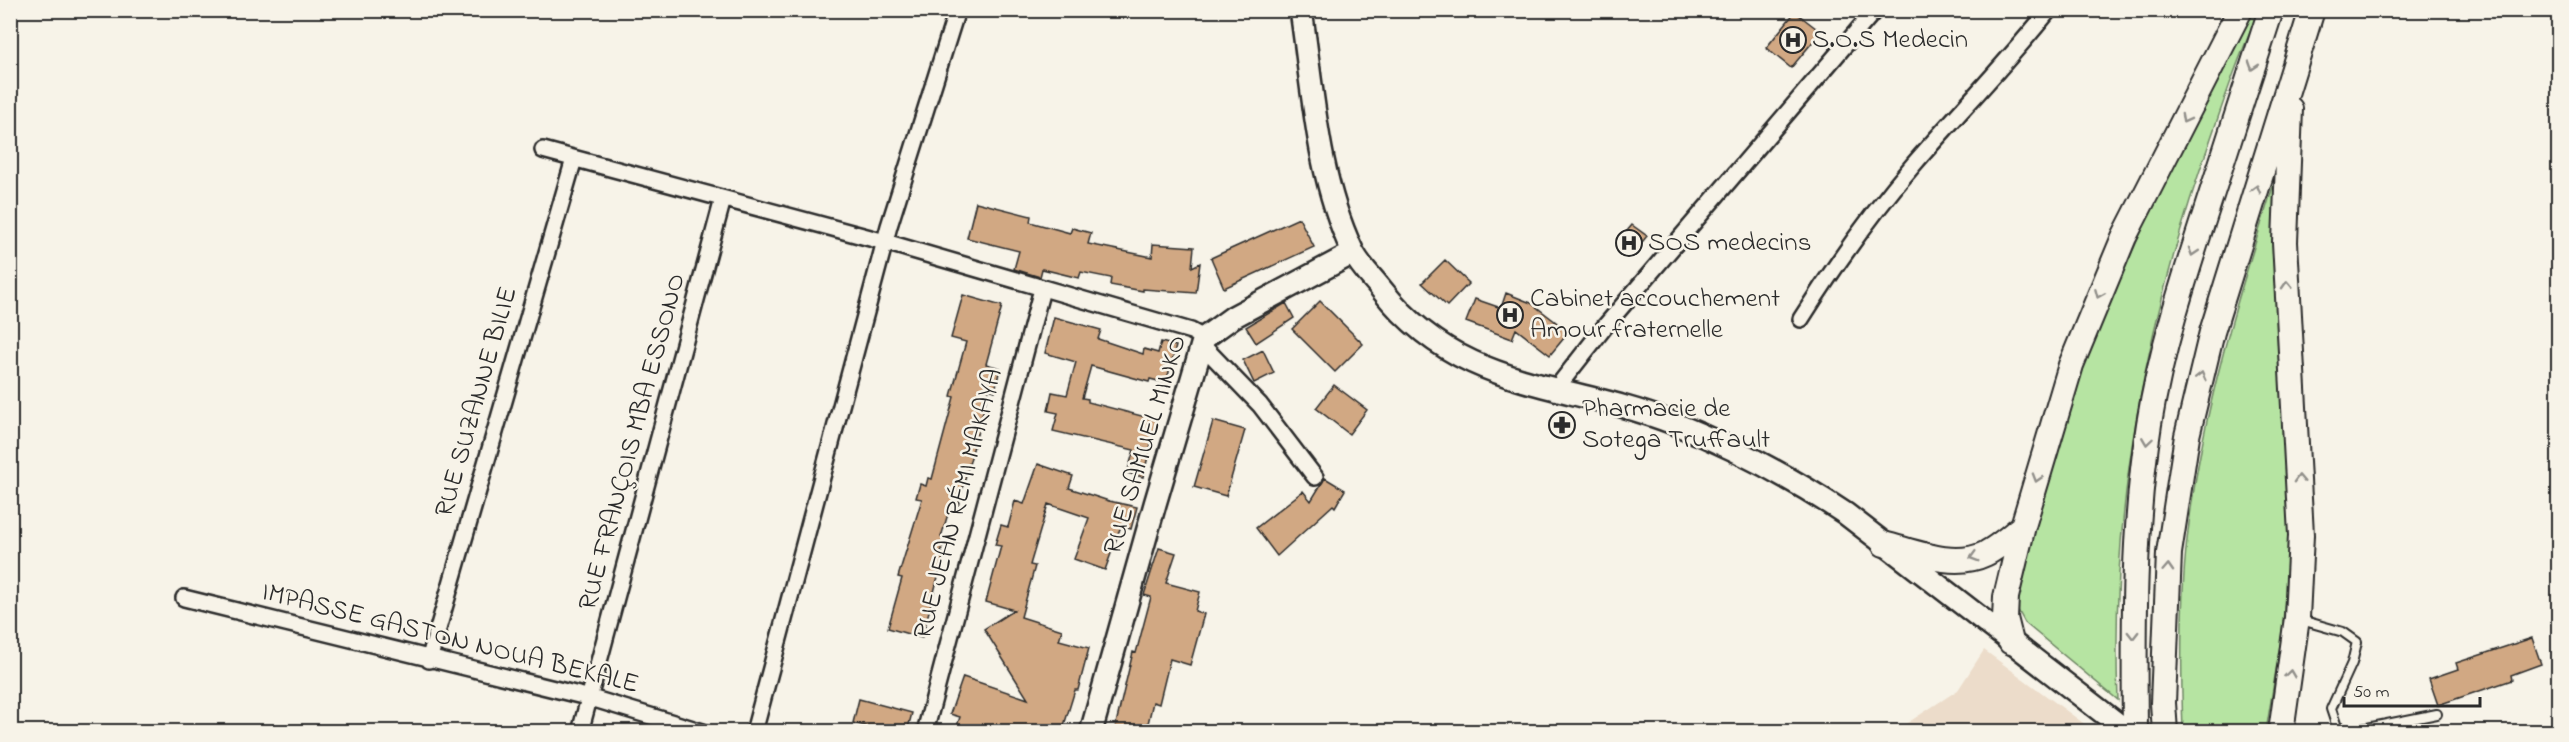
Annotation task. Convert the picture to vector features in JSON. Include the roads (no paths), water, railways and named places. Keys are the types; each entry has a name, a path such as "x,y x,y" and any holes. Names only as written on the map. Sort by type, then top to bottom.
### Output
{"main road":[{"path":"1301,10 1329,186 1353,253 1410,322 1438,345 1503,376 1634,409 1715,441 1814,492 1846,514 2128,732"},
{"path":"2011,642 2004,611 2006,597 2023,526 2071,365 2095,304 2154,177 2240,10"},
{"path":"2135,732 2133,610 2138,525 2149,423 2163,356 2191,258 2271,10"},
{"path":"2165,732 2163,703 2169,554 2187,436 2212,333 2312,10"},
{"path":"2281,732 2297,618 2301,524 2285,243 2291,76"},
{"name":"RUE SAMUEL MINKO","path":"1091,732 1203,341 1233,317 1353,253"},
{"path":"1884,544 1947,560 1965,560 1987,553 2023,526"}],"street":[{"path":"754,732 885,242 957,10"},
{"path":"1555,390 1614,316 1875,10"},
{"path":"1801,319 1834,268 1913,165 1971,102 2049,10"},
{"path":"543,150 885,242 1191,331 1203,341 1260,405 1315,477"},
{"name":"RUE SUZANNE BILIE","path":"429,660 574,159"},
{"name":"RUE FRANÇOIS MBA ESSONO","path":"580,732 591,699 723,199"},
{"name":"RUE JEAN RÉMI MAKAYA","path":"925,732 1042,289"},
{"name":"IMPASSE GASTON NOUA BEKALE","path":"184,598 591,699 703,732"}],"lane":[{"path":"2297,618 2343,632 2357,642 2352,663 2331,709 2337,727 2352,731 2437,714"}],"place":[{"name":"S.O.S Medecin","path":"1793,40"},
{"name":"SOS medecins","path":"1629,243"},
{"name":"Cabinet accouchement Amour fraternelle","path":"1510,315"},
{"name":"Pharmacie de Sotega Truffault","path":"1562,425"}]}
